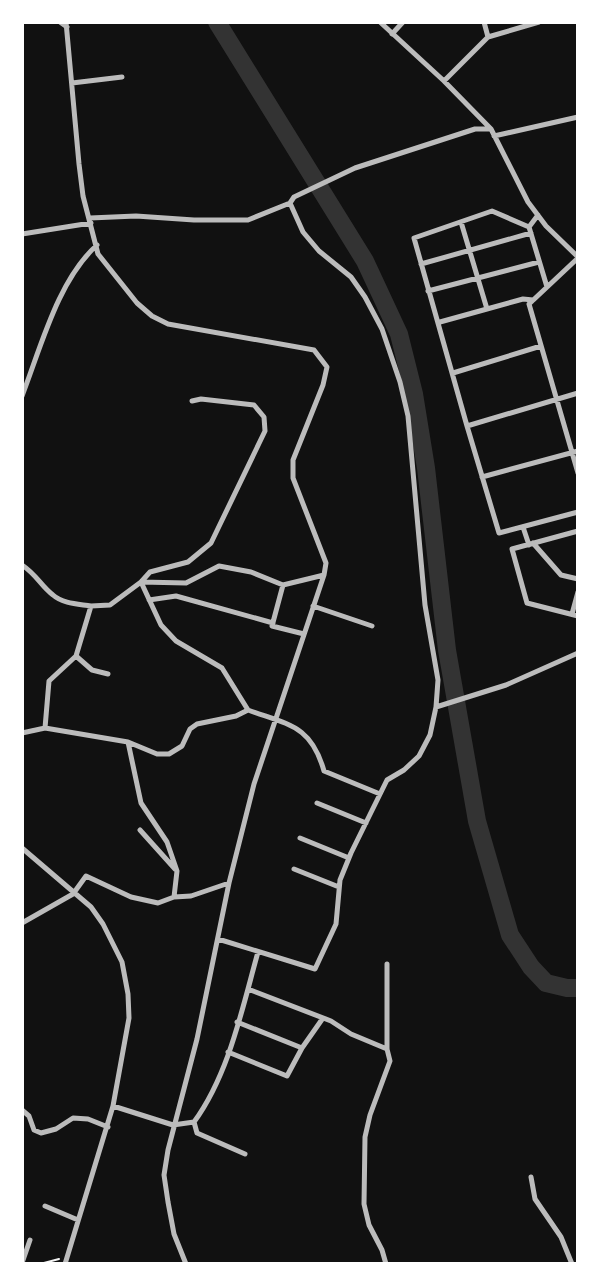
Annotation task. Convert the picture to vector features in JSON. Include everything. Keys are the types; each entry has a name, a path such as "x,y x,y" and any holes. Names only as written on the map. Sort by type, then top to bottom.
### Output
{"street":[{"path":"380,22 444,81 491,129 517,182 538,215 578,257 529,304 556,398 575,452 578,473"},
{"path":"392,34 403,22"},
{"path":"484,22 488,37"},
{"path":"444,81 488,37 521,25 538,22"},
{"path":"66,24 83,196 91,220 98,254 137,303 152,316 168,324 295,345 314,350 319,354 327,367 323,385 293,460 293,478 326,563 324,575 254,784 229,883 197,1039 174,1125 164,1175 174,1234 186,1264"},
{"path":"72,83 122,77"},
{"path":"494,136 578,117"},
{"path":"22,234 91,220 136,216 194,220 248,220 290,203 294,198 355,168 475,129 491,129"},
{"path":"218,939 315,969 336,924 340,880 349,858 387,780 404,770 419,756 430,735 436,707 438,680 425,605 408,416 400,382 382,329 365,297 351,277 319,251 303,232 290,203"},
{"path":"547,287 529,227 492,211 414,238 428,291 440,322 499,534 578,512"},
{"path":"529,227 538,215"},
{"path":"460,222 487,308"},
{"path":"421,264 531,233"},
{"path":"22,396 67,280 83,258 97,245"},
{"path":"428,291 539,262"},
{"path":"440,322 523,298 533,300"},
{"path":"453,373 541,346"},
{"path":"468,426 556,398 578,393"},
{"path":"22,565 35,574 54,596 70,603 91,606 110,605 141,582 150,572 188,562 211,543 265,431 264,417 254,405 201,399 192,401"},
{"path":"482,476 575,452"},
{"path":"523,527 531,544 561,575 578,579"},
{"path":"578,531 512,549 527,603 575,615 578,592"},
{"path":"141,582 186,583 219,566 251,572 283,585 324,575"},
{"path":"141,582 161,625 176,641 222,668 248,710 297,728 311,740 318,750 324,771 380,794"},
{"path":"283,585 272,626 304,634"},
{"path":"149,600 176,596 184,597 273,622"},
{"path":"45,728 49,681 76,656 91,606"},
{"path":"313,606 372,626"},
{"path":"436,707 506,685 578,652"},
{"path":"76,656 92,670 108,674"},
{"path":"22,733 45,728 128,742 157,754 169,754 182,746 190,729 197,724 236,716 248,710"},
{"path":"128,742 141,804 167,842 177,871 174,896"},
{"path":"317,803 366,823"},
{"path":"140,830 177,871"},
{"path":"300,838 349,858"},
{"path":"22,848 73,894 91,907 103,924 122,962 126,977 129,1018 113,1106 66,1261"},
{"path":"294,869 339,887"},
{"path":"22,923 73,894 86,876 149,902 158,903 174,896 191,896 229,883"},
{"path":"113,1106 174,1125 194,1122 206,1105 228,1052 258,952"},
{"path":"386,1264 382,1250 370,1225 364,1204 365,1136 370,1115 390,1061 387,1049 387,964"},
{"path":"248,989 323,1018 351,1034 387,1049"},
{"path":"228,1052 287,1076 302,1048 323,1018"},
{"path":"237,1022 302,1048"},
{"path":"24,1114 34,1130 41,1133 56,1129 73,1118 88,1119 108,1127"},
{"path":"194,1122 197,1133 245,1154"},
{"path":"531,1176 535,1200 561,1237 572,1264"},
{"path":"45,1206 78,1220"},
{"path":"22,1263 30,1240"}],"path":[{"path":"40,1264 42,1261 66,1261"}],"waterway":[{"path":"217,22 365,261 399,334 414,394 426,468 447,650 477,821 510,935 531,967 546,983 567,988 578,988"}]}
